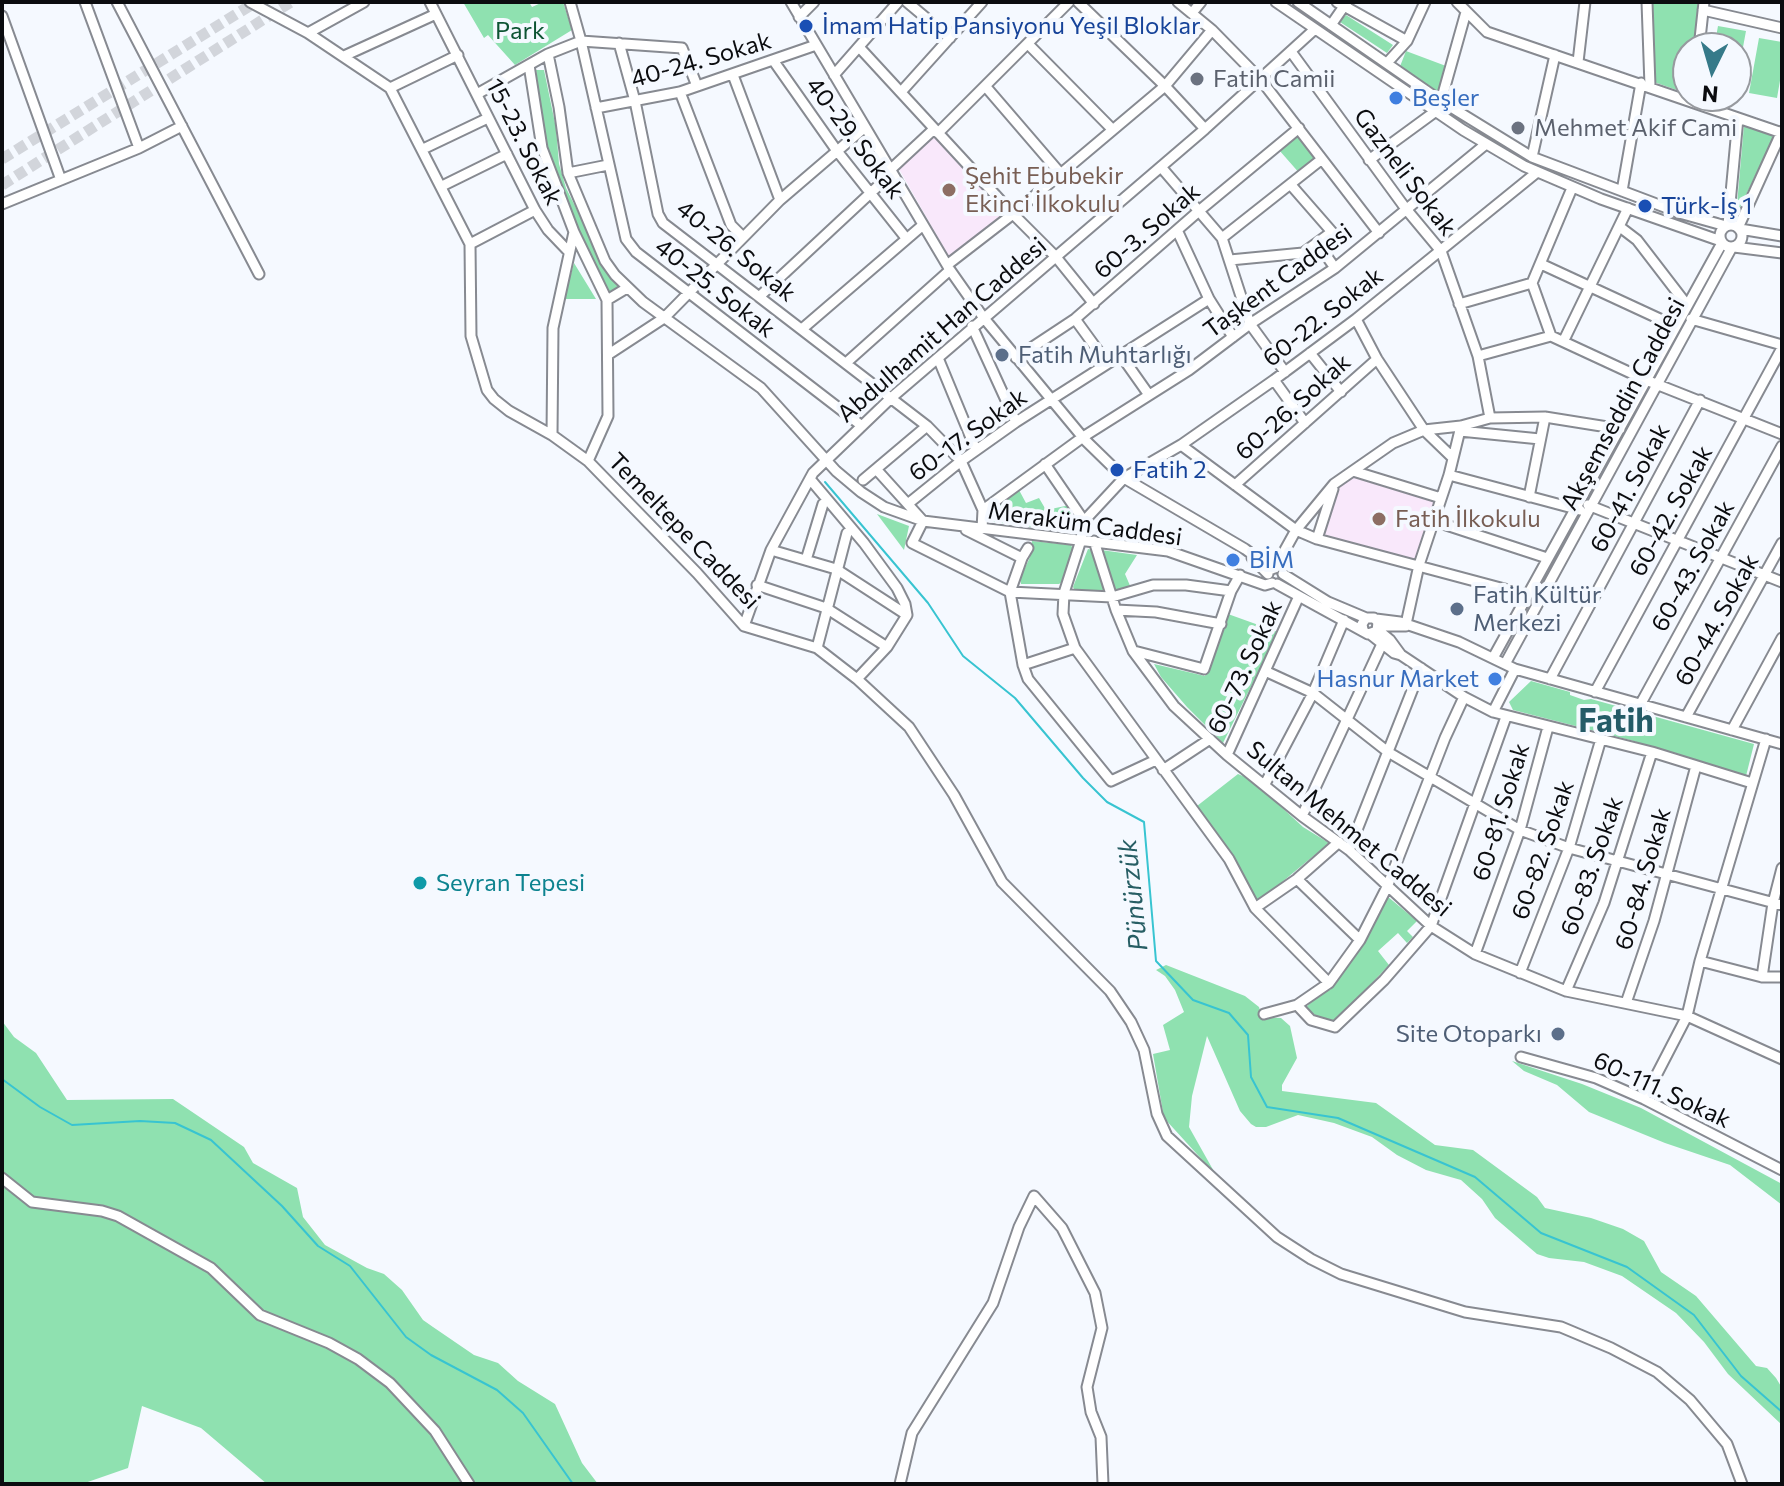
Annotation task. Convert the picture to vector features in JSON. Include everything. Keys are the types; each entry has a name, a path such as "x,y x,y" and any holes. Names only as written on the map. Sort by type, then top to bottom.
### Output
{"street":[{"path":"85,2 139,148"},
{"path":"117,2 259,274"},
{"name":"Temeltepe Caddesi","path":"250,2 308,33 390,88 470,244 471,336 487,390 509,411 552,435 588,461 687,562 744,626 817,648 857,679 909,727 931,758 1002,882 1110,991 1120,1005 1144,1050 1157,1114 1167,1136 1253,1218 1311,1259 1341,1274 1465,1312 1561,1327 1657,1372 1690,1400 1727,1444 1742,1484"},
{"path":"308,33 364,2"},
{"name":"15-23. Sokak","path":"430,2 535,210 548,230 569,252"},
{"name":"40-25. Sokak","path":"570,2 626,239 636,252 862,426"},
{"path":"791,2 949,268 1016,358 1083,437 1124,478 1245,549 1273,575"},
{"path":"799,17 814,2"},
{"path":"834,75 898,2"},
{"path":"907,2 950,38"},
{"path":"901,92 982,2"},
{"path":"760,296 986,87 1069,2"},
{"path":"1078,2 1205,129"},
{"path":"1178,2 1212,30 1261,80 1379,233"},
{"path":"1192,13 1201,2"},
{"path":"1276,2 1486,144 1536,173 1727,244 1782,253"},
{"path":"1298,2 1441,101 1532,157 1622,191 1733,227 1782,236"},
{"path":"1387,63 1407,41 1425,2"},
{"path":"1457,2 1487,32 1672,92"},
{"path":"1578,62 1585,2"},
{"path":"1622,191 1646,84 1647,2"},
{"path":"1331,25 1343,4 1407,41"},
{"path":"1701,32 1703,6 1782,28"},
{"path":"1441,101 1466,12"},
{"path":"344,56 436,14"},
{"path":"2,16 61,180"},
{"name":"Abdulhamit Han Caddesi","path":"744,626 771,550 812,476 826,461 972,326 1205,129 1315,29"},
{"path":"846,363 949,268 1165,86 1212,30"},
{"path":"477,94 548,54 581,41 682,48 697,86"},
{"name":"40-26. Sokak","path":"619,43 635,101 658,214 673,232 718,263 927,426 961,461 983,510"},
{"path":"1028,44 1112,129"},
{"name":"40-24. Sokak","path":"596,108 680,92 816,45"},
{"path":"859,47 1056,257 1094,304"},
{"name":"Gazneli Sokak","path":"1292,53 1369,160 1441,251 1478,356 1490,418"},
{"name":"Meraküm Caddesi","path":"548,54 568,173 605,261 627,288 761,388 826,461 861,492 884,507 923,521 1168,551 1265,585 1273,575"},
{"path":"390,88 458,55"},
{"path":"1532,157 1555,55"},
{"name":"40-29. Sokak","path":"773,60 837,151 906,238"},
{"path":"529,65 542,148 574,232 607,300 608,416 588,461"},
{"path":"733,75 780,200"},
{"path":"986,87 1060,173"},
{"path":"680,92 731,225 743,237"},
{"path":"1369,160 1436,111"},
{"path":"1724,112 1782,132 1733,227 1720,233 1727,244"},
{"path":"423,149 488,118"},
{"path":"1727,244 1741,240 1733,227 1738,118"},
{"path":"2,204 139,148 182,126"},
{"path":"609,354 664,318 780,200 864,128"},
{"name":"60-3. Sokak","path":"1016,358 1094,304 1299,128"},
{"name":"Taşkent Caddesi","path":"983,510 1083,437 1189,370 1250,324 1335,268 1486,144"},
{"path":"442,186 507,154"},
{"path":"1222,238 1322,159"},
{"path":"568,173 608,165"},
{"path":"1161,167 1222,238 1250,324 1285,372"},
{"name":"60-22. Sokak","path":"1084,521 1124,478 1181,445 1285,372 1356,319 1536,173"},
{"path":"1230,260 1303,253 1332,232 1291,185"},
{"path":"1551,336 1532,283 1572,188"},
{"path":"1564,340 1628,208"},
{"path":"470,244 535,210"},
{"path":"802,329 923,225"},
{"path":"1620,227 1637,240 1687,305"},
{"path":"1177,230 1209,299 1233,337"},
{"path":"552,435 553,328 574,232"},
{"path":"1318,244 1335,268"},
{"name":"Akşemseddin Caddesi","path":"1493,658 1675,326 1727,244"},
{"name":"Akşemseddin Caddesi","path":"1493,712 1510,667 1589,509 1691,319 1727,244"},
{"path":"1541,264 1675,326"},
{"path":"1459,304 1532,283"},
{"path":"607,300 627,288"},
{"name":"60-17. Sokak","path":"909,503 1016,422 1209,299"},
{"path":"1075,319 1107,363"},
{"path":"1356,319 1377,359 1424,430 1453,458"},
{"path":"1691,319 1782,347"},
{"path":"972,326 1016,422"},
{"path":"1478,356 1551,336 1646,380 1782,434"},
{"name":"60-42. Sokak","path":"1595,692 1782,347"},
{"path":"1310,353 1341,392"},
{"path":"1120,354 1149,395"},
{"path":"938,358 976,450"},
{"name":"60-26. Sokak","path":"1235,485 1377,359"},
{"path":"1274,380 1305,423"},
{"name":"60-41. Sokak","path":"1550,679 1700,400"},
{"path":"1529,497 1545,417"},
{"path":"1460,428 1490,418 1545,417 1620,429"},
{"path":"863,480 927,426"},
{"path":"1408,625 1419,565 1449,475 1460,428"},
{"path":"1273,575 1296,530 1334,484 1393,443 1424,430 1460,428 1540,439"},
{"path":"1181,445 1296,530 1317,539 1527,595"},
{"name":"60-43. Sokak","path":"1640,705 1782,446"},
{"path":"1045,464 1084,521 1064,593 1063,614 1075,648 1229,859 1255,908 1329,983"},
{"path":"876,469 923,521 912,543 1010,592 1112,597 1153,585 1186,585 1231,591"},
{"path":"1353,471 1441,498"},
{"path":"1449,475 1529,497 1578,505 1782,582"},
{"path":"812,476 897,588 905,604 907,615 887,647 857,679"},
{"path":"1317,539 1334,484"},
{"path":"806,560 823,504"},
{"path":"982,529 983,510"},
{"path":"1434,521 1547,558"},
{"path":"959,527 1022,558"},
{"path":"817,648 847,533"},
{"name":"Sultan Mehmet Caddesi","path":"1094,541 1133,651 1174,706 1227,755 1349,850 1431,926 1475,954 1566,991 1687,1016 1782,1059"},
{"name":"60-44. Sokak","path":"1686,717 1782,543"},
{"path":"1028,548 1010,592 1028,679 1111,781 1156,760"},
{"path":"1245,549 1273,575"},
{"path":"771,550 836,569 907,615"},
{"path":"1133,651 1204,669 1231,591 1242,575 1253,570 1254,559"},
{"name":"Meraküm Caddesi","path":"1273,575 1299,596 1344,620 1372,626"},
{"name":"Meraküm Caddesi","path":"1273,575 1372,626"},
{"path":"757,585 826,608 887,647"},
{"name":"60-73. Sokak","path":"1227,755 1299,596"},
{"path":"1116,610 1156,612 1221,624"},
{"path":"1265,784 1313,693 1344,620"},
{"path":"1372,626 1408,625 1459,642 1510,667 1782,744"},
{"path":"1372,626 1382,644 1493,712 1652,752 1752,783"},
{"path":"1372,626 1390,640 1401,655"},
{"path":"1732,730 1782,638"},
{"path":"1302,816 1382,644"},
{"path":"1023,665 1075,648"},
{"path":"1349,850 1421,668"},
{"path":"1265,671 1313,693 1388,752 1520,830 1569,848 1778,904"},
{"path":"1264,1014 1297,1005 1329,983 1360,940 1387,887 1464,697"},
{"path":"1297,1005 1311,1020 1335,1027 1384,980 1431,926 1506,717"},
{"name":"60-81. Sokak","path":"1475,954 1520,830 1548,727"},
{"path":"1163,770 1210,739"},
{"name":"60-82. Sokak","path":"1520,973 1569,848 1601,739"},
{"path":"1644,1099 1687,1016 1700,961 1766,739"},
{"name":"60-83. Sokak","path":"1566,991 1604,903 1652,752"},
{"name":"60-84. Sokak","path":"1626,1003 1667,875 1696,766"},
{"path":"1255,908 1297,879 1339,842"},
{"path":"1762,977 1778,904 1782,868"},
{"path":"1297,879 1360,940"},
{"path":"1700,961 1762,977 1782,977"},
{"name":"60-111. Sokak","path":"1521,1057 1596,1078 1644,1099 1782,1170"},
{"path":"2,1178 32,1202 118,1216 211,1268 260,1315 329,1343 358,1359 390,1383 435,1431 469,1484"},
{"path":"900,1484 912,1433 993,1303 1019,1227 1034,1196 1062,1228 1095,1293 1102,1328 1087,1387 1091,1412 1101,1437 1103,1484"}],"shaded area":[{"name":"Şehit Ebubekir Ekinci İlkokulu","path":"936,134 1006,212 949,257 899,169"},
{"name":"Fatih İlkokulu","path":"1356,475 1436,501 1416,561 1322,536 1338,486"}],"green space":[{"name":"Park","path":"463,2 529,2 532,7 543,2 563,2 572,30 515,65 488,35 484,38"},
{"path":"1653,2 1698,2 1695,32 1672,32 1672,88 1654,82"},
{"path":"1346,15 1393,45 1387,53 1340,22"},
{"path":"1718,26 1746,31 1746,32 1717,32"},
{"path":"1759,38 1782,42 1782,69 1777,98 1752,94"},
{"path":"1406,51 1446,66 1439,91 1435,93 1399,69"},
{"path":"536,70 544,70 556,128 559,164 566,188 619,287 607,296 552,168"},
{"path":"1744,125 1774,136 1736,216"},
{"path":"1301,134 1319,159 1301,175 1279,150"},
{"path":"574,263 596,299 564,299"},
{"path":"1019,490 1026,503 1039,498 1046,510 1070,505 1079,518 1070,532 994,522 990,513 996,504"},
{"path":"877,514 909,526 904,550"},
{"path":"1032,541 1071,545 1073,549 1062,582 1021,584"},
{"path":"1088,549 1093,550 1109,595 1075,591 1073,587"},
{"path":"1101,550 1137,555 1125,574 1131,588 1117,593"},
{"path":"1228,614 1278,632 1223,743 1187,707 1154,664 1205,676"},
{"path":"1531,681 1570,692 1570,695 1584,700 1591,699 1754,744 1746,776 1630,740 1513,710 1509,702"},
{"path":"1238,774 1252,780 1303,827 1329,843 1258,902 1197,806"},
{"path":"1387,896 1417,921 1407,931 1413,937 1407,943 1398,933 1378,951 1389,965 1335,1022 1316,1016 1306,1007 1332,984 1363,946"},
{"path":"1166,965 1245,996 1259,1007 1262,1017 1281,1018 1290,1026 1297,1058 1282,1085 1282,1091 1376,1103 1435,1145 1473,1150 1537,1197 1545,1208 1591,1218 1623,1229 1644,1241 1661,1272 1696,1296 1756,1366 1767,1368 1776,1378 1782,1388 1782,1425 1728,1374 1704,1342 1676,1313 1622,1276 1584,1262 1537,1254 1495,1218 1482,1199 1461,1180 1426,1170 1372,1137 1334,1123 1298,1115 1266,1127 1251,1124 1240,1111 1207,1036 1192,1096 1189,1127 1216,1175 1164,1118 1153,1054 1170,1050 1163,1025 1184,1012 1175,990 1156,970"},
{"path":"2,1021 14,1037 36,1053 67,1100 173,1099 244,1147 253,1163 297,1188 303,1217 325,1245 384,1274 402,1290 423,1320 474,1355 498,1363 518,1381 555,1404 582,1463 598,1484 267,1484 201,1428 142,1406 128,1468 82,1484 2,1484"},
{"path":"1512,1061 1641,1108 1782,1184 1782,1205 1730,1165 1589,1112 1557,1085 1524,1071"}],"waterway":[{"name":"Pünürzük","path":"825,482 928,603 963,656 1015,698 1107,802 1144,822 1156,961 1193,1000 1229,1013 1248,1035 1251,1077 1267,1107 1338,1118 1475,1177 1541,1233 1627,1267 1694,1315 1741,1376 1782,1412"},
{"path":"2,1079 40,1107 72,1125 140,1121 175,1123 211,1140 282,1206 318,1246 350,1266 406,1337 431,1355 497,1390 523,1413 573,1484"}],"tunnel":[{"path":"2,159 256,2"},
{"path":"2,185 291,2"}],"place":[{"name":"İmam Hatip Pansiyonu Yeşil Bloklar","path":"806,26"},
{"name":"Fatih Camii","path":"1197,79"},
{"name":"Beşler","path":"1396,98"},
{"name":"Mehmet Akif Cami","path":"1518,128"},
{"name":"Şehit Ebubekir Ekinci İlkokulu","path":"949,190"},
{"name":"Türk-İş 1","path":"1645,206"},
{"name":"Fatih Muhtarlığı","path":"1002,355"},
{"name":"Fatih 2","path":"1117,470"},
{"name":"Fatih İlkokulu","path":"1379,519"},
{"name":"BİM","path":"1233,560"},
{"name":"Fatih Kültür Merkezi","path":"1457,609"},
{"name":"Hasnur Market","path":"1495,679"},
{"name":"Seyran Tepesi","path":"420,883"},
{"name":"Site Otoparkı","path":"1558,1034"}],"district":[{"name":"Fatih","path":"1616,721"}]}
